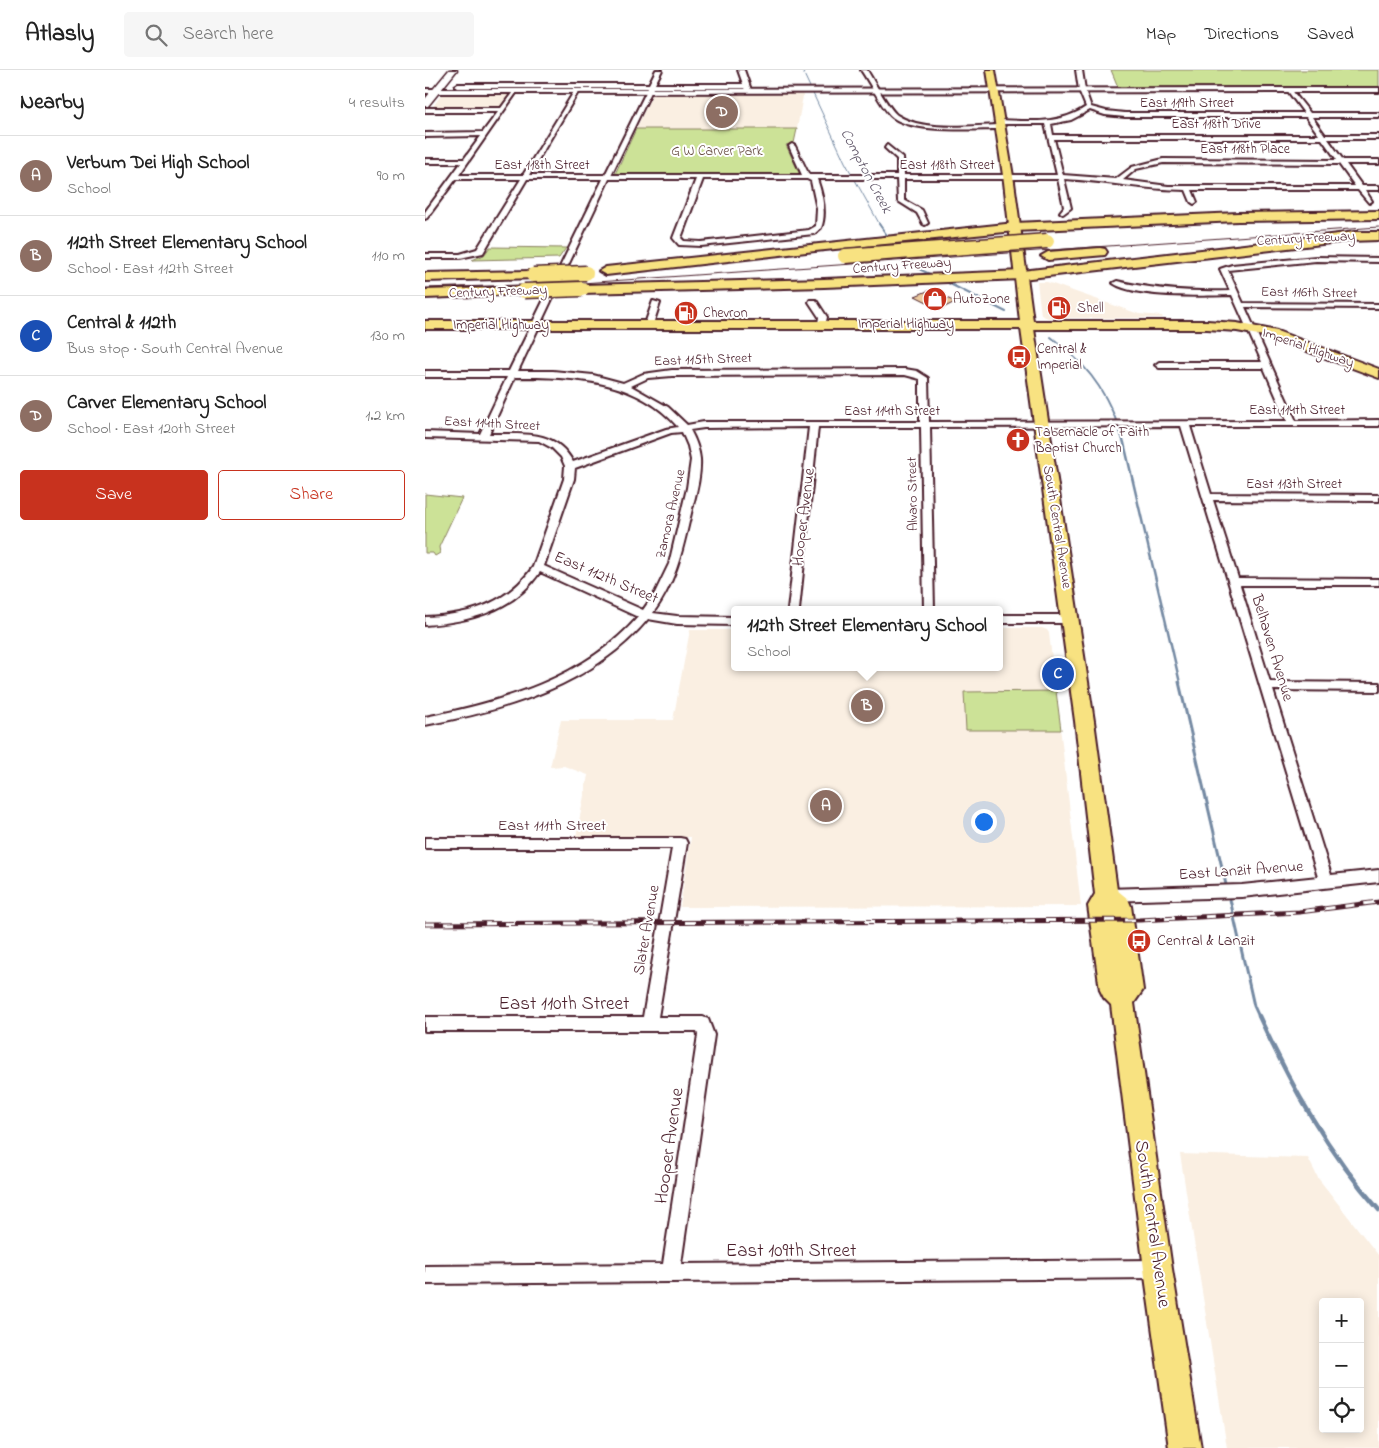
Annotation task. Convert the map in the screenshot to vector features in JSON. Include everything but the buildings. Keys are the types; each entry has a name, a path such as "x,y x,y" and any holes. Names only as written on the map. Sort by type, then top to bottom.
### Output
{"highway":[{"path":"606,272 908,237 1015,227 1238,217 1379,215"},
{"name":"Century Freeway","path":"1145,234 1379,219"},
{"path":"582,288 1022,275 1355,236"},
{"name":"Century Freeway","path":"1001,259 1252,241 1379,236"},
{"name":"Century Freeway","path":"425,277 606,272 1052,241"},
{"name":"Century Freeway","path":"425,294 524,292 882,267"}],"main road":[{"path":"425,104 453,70"},
{"name":"South Central Avenue","path":"991,70 1090,758 1106,895 1099,906 1112,990 1122,1000 1158,1270 1185,1448"},
{"name":"Imperial Highway","path":"425,325 1207,325 1249,329 1285,338 1379,374"}],"street":[{"path":"484,435 535,325 659,70"},
{"path":"741,70 748,88"},
{"path":"864,70 893,115 910,122 938,126 1047,122 1075,117 1089,108 1082,90 1079,70"},
{"path":"458,86 806,90 1379,90"},
{"path":"425,91 650,88"},
{"path":"425,217 436,195 453,178 517,90"},
{"path":"425,256 460,256 474,253 485,245 578,90"},
{"path":"1290,90 1369,201"},
{"name":"East 119th Street","path":"1089,108 1115,115 1379,115"},
{"path":"425,110 502,110"},
{"path":"1047,122 1068,208 1063,212"},
{"path":"425,135 485,134"},
{"name":"East 118th Drive","path":"1052,137 1379,137"},
{"path":"700,177 677,238 683,244 804,234 817,229 820,222 819,206 813,180 806,176 792,146"},
{"path":"887,147 900,158 901,201 919,211 924,216 925,223"},
{"path":"425,161 465,161"},
{"name":"East 118th Place","path":"1116,182 1134,168 1163,162 1379,162"},
{"name":"East 118th Street","path":"453,178 1061,177 1168,188 1379,188"},
{"path":"1188,188 1194,202"},
{"path":"1293,423 1265,365 1224,270 1232,267 1316,260 1379,260"},
{"path":"1117,283 1145,291 1164,293 1234,293"},
{"path":"649,324 656,302"},
{"path":"813,302 823,317 822,324"},
{"name":"East 116th Street","path":"1239,305 1379,306"},
{"path":"1159,365 1265,365"},
{"name":"East 115th Street","path":"623,386 646,376 672,373 905,372 914,373 924,378"},
{"path":"425,374 573,376 623,386"},
{"name":"Alvaro Street","path":"924,378 929,606"},
{"name":"Zamora Avenue","path":"425,720 510,701 584,667 612,648 644,615 671,572 693,484 696,456 689,436 683,428 650,398 623,386"},
{"name":"East 114th Street","path":"425,435 484,435 541,438 554,444 565,453 570,466 683,428 704,425 1379,423"},
{"name":"Belhaven Avenue","path":"1185,424 1235,581 1326,882"},
{"name":"Hooper Avenue","path":"793,606 814,425"},
{"path":"538,566 569,479 570,466"},
{"name":"East 113th Street","path":"1209,497 1379,498"},
{"name":"East 112th Street","path":"425,621 447,621 468,617 500,604 525,586 538,566 644,615 677,620 731,621"},
{"path":"1235,581 1379,582"},
{"path":"1003,619 1071,619"},
{"path":"1267,686 1379,687"},
{"name":"East 111th Street","path":"425,843 680,843"},
{"name":"Slater Avenue","path":"649,1024 680,843"},
{"name":"East Lanzit Avenue","path":"1106,895 1242,891 1379,876"},
{"name":"East 110th Street","path":"425,1024 703,1024"},
{"name":"Hooper Avenue","path":"671,1274 706,1035 703,1024"},
{"name":"East 109th Street","path":"425,1275 1158,1270"}],"shaded area":[{"path":"507,93 509,95 500,107 496,108 432,108 441,95 445,94"},
{"path":"653,93 802,93 803,96 797,129 636,129"},
{"path":"1037,282 1047,282 1139,314 1162,316 1163,318 1048,318 1041,315"},
{"path":"1003,628 1042,628 1047,630 1049,633 1081,906 680,907 691,837 576,837 588,775 564,766 550,767 561,720 673,720 690,630 731,630 731,671 1003,671"},
{"path":"1180,1154 1308,1158 1318,1178 1379,1256 1379,1448 1227,1448"}],"green space":[{"path":"1111,70 1379,70 1379,87 1118,87"},
{"name":"G W Carver Park","path":"636,129 797,129 794,143 786,145 800,175 615,174"},
{"path":"490,247 566,248 559,258 472,260 484,255"},
{"path":"425,494 462,498 439,547 440,553 435,556 433,553 425,553"},
{"path":"1056,691 1061,730 966,730 964,692"}],"waterway":[{"name":"Compton Creek","path":"802,70 845,162 880,225"},
{"name":"Compton Creek","path":"879,224 896,248"},
{"name":"Compton Creek","path":"904,256 919,269 934,276"},
{"name":"Compton Creek","path":"944,281 1006,312"},
{"path":"1051,337 1083,366 1099,386 1118,425"},
{"path":"1118,424 1180,683"},
{"path":"1179,682 1227,889"},
{"path":"1229,895 1254,1006 1259,1017"},
{"path":"1259,1016 1284,1068 1312,1118 1343,1165 1379,1210"}],"tram line":[{"path":"425,288 582,283 1379,227"}],"railway":[{"path":"425,924 1139,920 1299,912 1379,902"}],"place":[{"name":"Carver Elementary School","path":"722,112"},
{"name":"AutoZone","path":"935,299"},
{"name":"Shell","path":"1059,308"},
{"name":"Chevron","path":"686,313"},
{"name":"Central & Imperial","path":"1019,357"},
{"name":"Tabernacle of Faith Baptist Church","path":"1018,440"},
{"name":"Central & 112th","path":"1058,674"},
{"name":"112th Street Elementary School","path":"867,706"},
{"name":"Verbum Dei High School","path":"826,806"},
{"name":"Central & Lanzit","path":"1139,941"}]}
